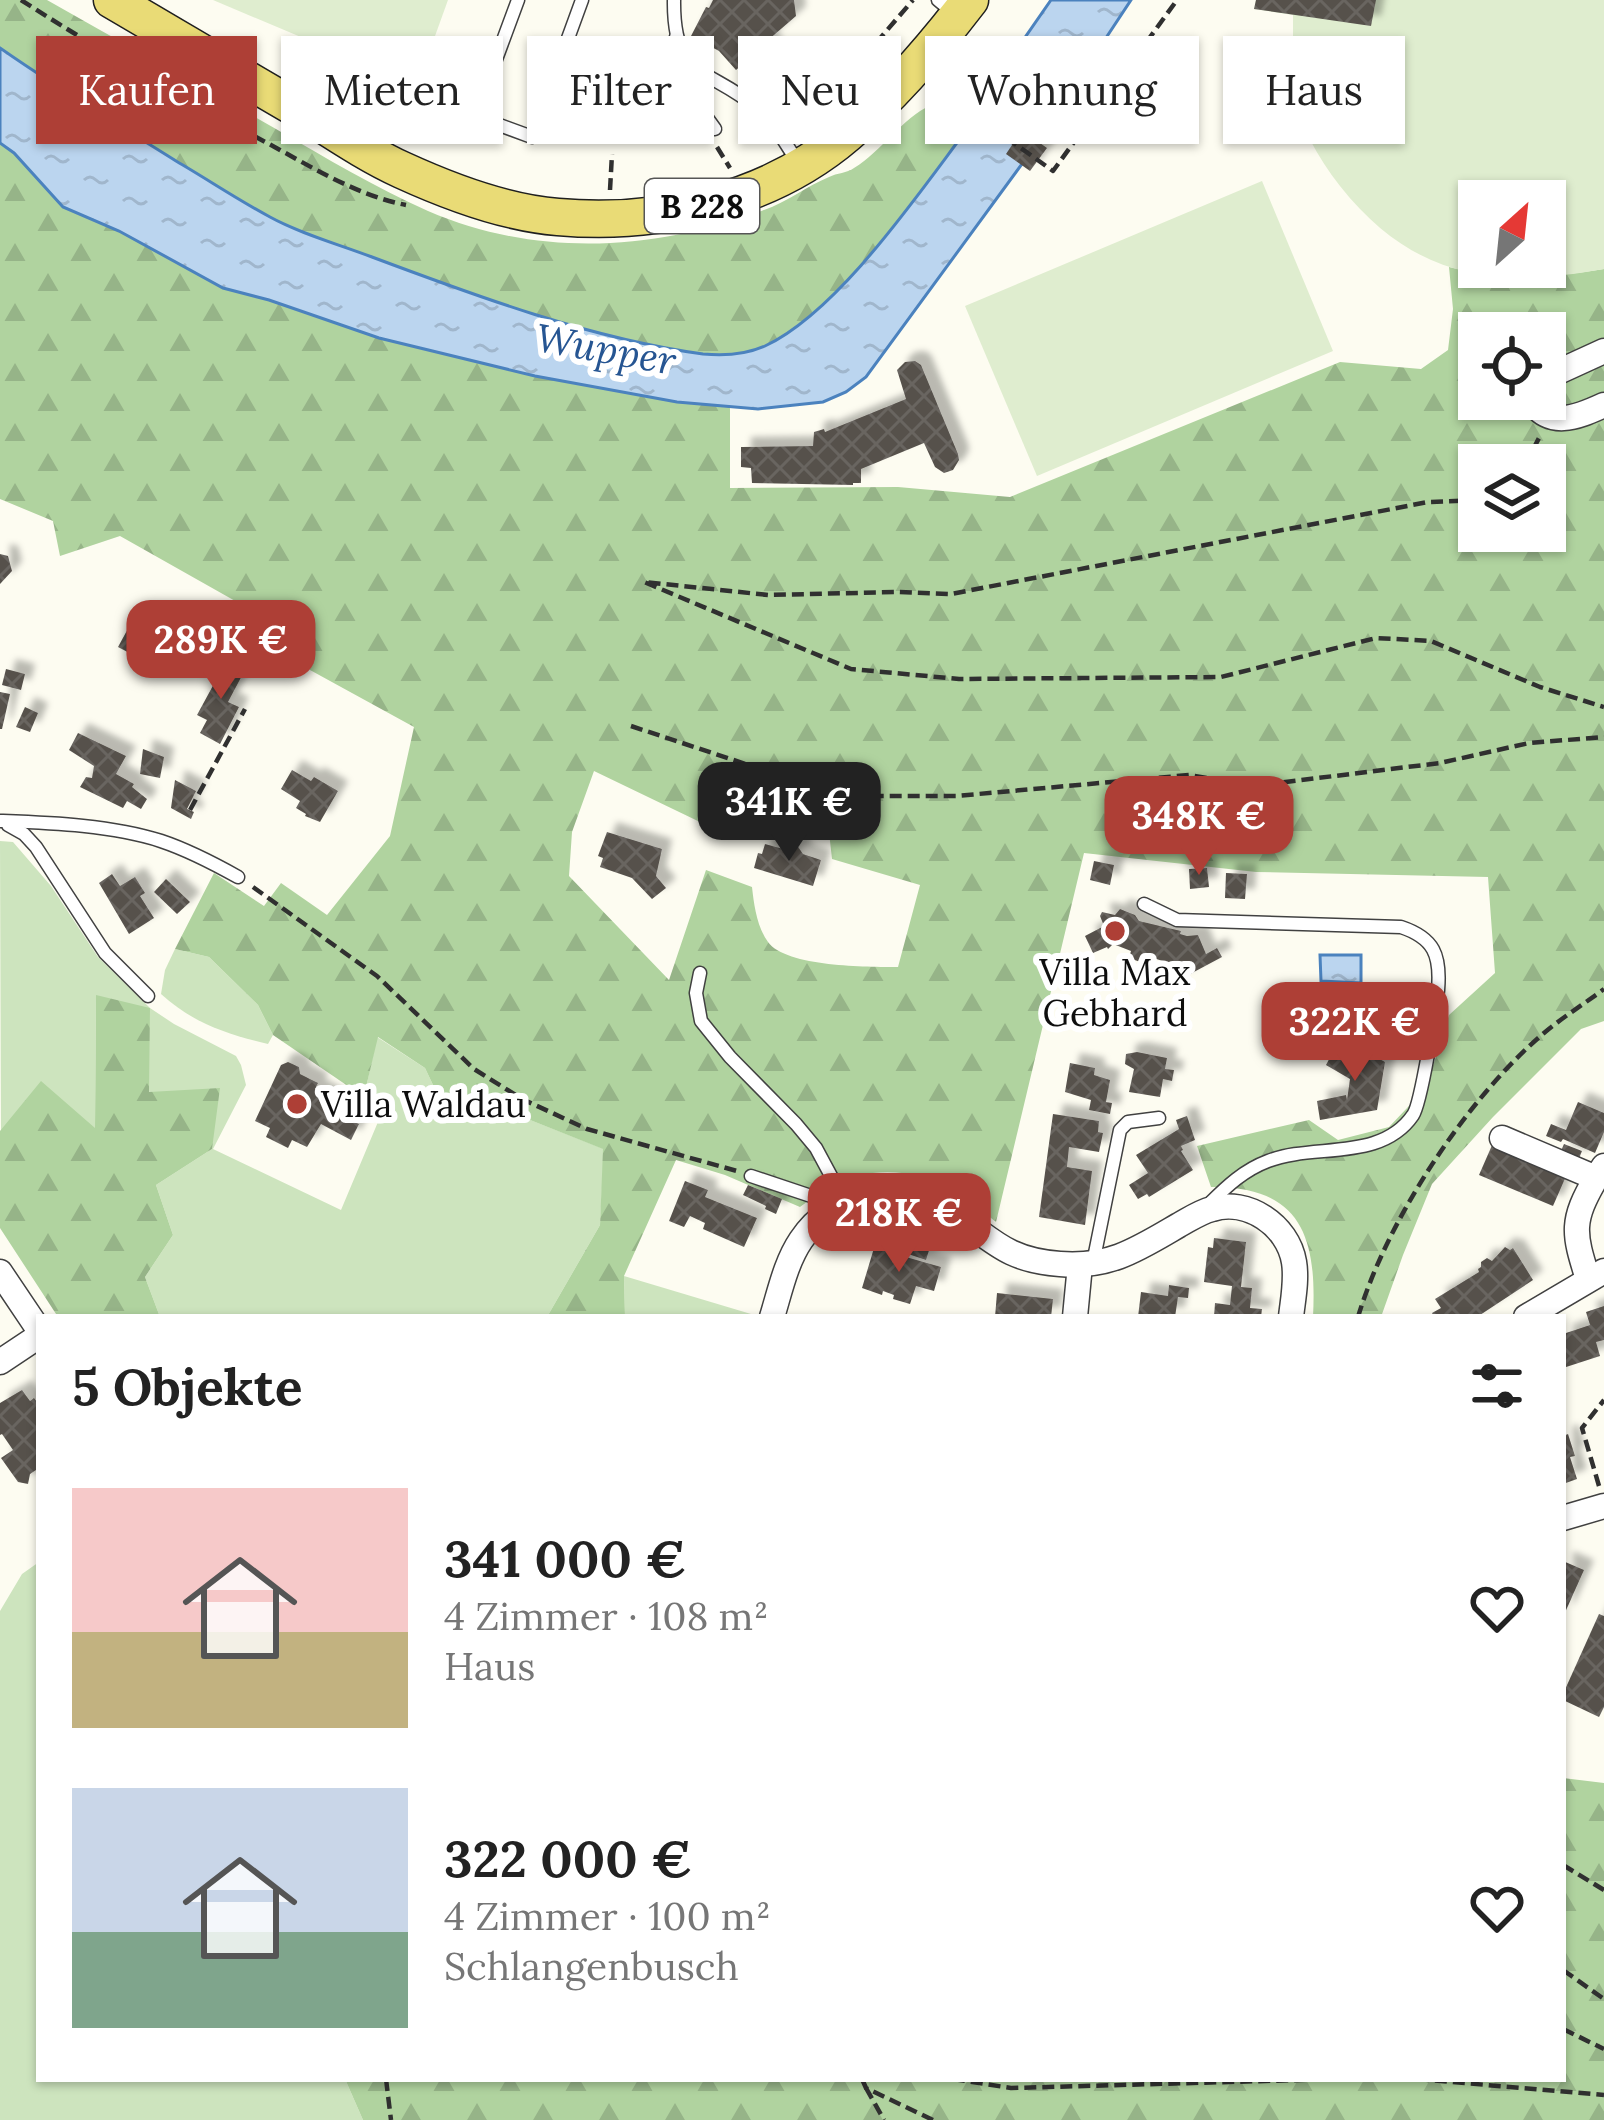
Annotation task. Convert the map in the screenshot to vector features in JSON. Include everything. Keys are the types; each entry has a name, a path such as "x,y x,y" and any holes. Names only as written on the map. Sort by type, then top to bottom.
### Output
{"main road":[{"name":"B 228","path":"112,0 397,168 449,190 521,211 608,218 671,214 746,193 802,166 845,136 911,69 955,5"}],"street":[{"path":"1566,368 1604,351"},
{"path":"1566,419 1604,405"},
{"path":"1502,1138 1600,1172 1579,1208 1575,1239 1596,1275 1531,1314"},
{"path":"773,1314 798,1243 811,1226 863,1195 904,1192 946,1208 1014,1256 1053,1264 1086,1265 1122,1257 1217,1207 1251,1210 1274,1226 1290,1249 1294,1263 1291,1314"},
{"path":"1076,1314 1086,1265"},
{"path":"0,1272 36,1328"},
{"path":"0,1362 36,1335"},
{"path":"1566,1517 1604,1504"}],"lane":[{"path":"518,0 475,116 532,137 582,0"},
{"path":"674,0 683,55 694,70 765,114 802,166"},
{"path":"676,36 677,32"},
{"path":"1,821 120,831 200,856 238,877"},
{"path":"1,821 36,847 105,953 148,996"},
{"path":"1144,904 1177,920 1401,927 1422,934 1438,955 1438,988 1416,1112 1396,1134 1368,1145 1270,1160 1238,1176 1200,1213"},
{"path":"700,973 696,994 701,1021 816,1148 846,1203"},
{"path":"1086,1265 1120,1130 1128,1122 1159,1118"},
{"path":"751,1175 846,1203"}],"path":[{"path":"21,0 284,152 382,201 407,205"},
{"path":"882,36 913,0"},
{"path":"1151,36 1177,0"},
{"path":"714,135 746,193"},
{"path":"1016,144 1053,171 1073,144"},
{"path":"608,218 612,154"},
{"path":"1458,501 1428,502 951,594 768,595 644,582 851,669 958,679 1222,677 1376,638 1431,641 1540,687 1604,707"},
{"path":"190,810 245,709"},
{"path":"632,726 842,796 956,796 1190,775 1253,786 1440,763 1528,743 1604,736"},
{"path":"238,877 377,976 474,1069 522,1099 587,1130 751,1175"},
{"path":"1359,1314 1396,1228 1440,1152 1500,1076 1544,1033 1604,989"},
{"path":"1604,1400 1582,1428 1604,1504"},
{"path":"1566,1867 1604,1890"},
{"path":"1566,1972 1604,1999"},
{"path":"1566,2030 1604,2049"},
{"path":"386,2082 391,2120"},
{"path":"863,2082 884,2120"},
{"path":"972,2082 1011,2088 1228,2082"},
{"path":"1450,2082 1604,2096"},
{"path":"866,2088 933,2120"}],"green space":[{"path":"0,0 47,0 111,36 36,36 36,72 0,48"},
{"path":"213,0 448,0 435,36 298,36"},
{"path":"1256,0 1604,0 1604,269 1566,275 1566,180 1458,180 1458,270 1397,241 1340,186 1313,144 1405,144 1405,36 1293,36 1293,15 1254,9"},
{"path":"925,109 925,144 956,144 876,249 821,306 765,346 734,354 703,354 619,338 452,286 282,223 149,144 257,144 257,119 281,132 281,144 302,144 428,211 511,236 596,243 681,234 764,210 854,168 884,144 901,144 901,127"},
{"path":"0,143 63,207 119,231 223,288 379,338 535,376 730,407 730,488 898,487 1010,497 1340,362 1421,369 1448,350 1453,309 1449,267 1458,269 1458,288 1566,288 1566,274 1604,269 1604,1021 1581,1029 1432,1184 1382,1314 1313,1314 1312,1263 1298,1222 1266,1196 1211,1187 1197,1146 1309,1120 1338,1140 1389,1127 1426,1088 1449,1015 1495,973 1488,877 1256,872 1084,853 996,1222 950,1188 907,1174 845,1179 800,1207 676,1160 624,1276 625,1314 549,1314 600,1225 603,1149 510,1112 450,1121 425,1068 378,1037 367,1083 383,1110 273,1035 258,1005 209,957 175,949 214,873 264,906 281,883 327,915 390,836 414,727 310,670 260,615 120,536 60,556 53,521 0,499","holes":["594,771 729,836 746,798 829,832 832,859 920,885 898,967 828,964 778,950 761,930 752,887 706,870 669,980 569,876 572,832"]},
{"path":"1262,181 1333,351 1037,476 965,306"},
{"path":"0,841 13,842 51,886 98,957 150,1008 236,1056 246,1085 213,1149 341,1210 383,1110 367,1083 377,1037 425,1068 450,1121 510,1112 604,1149 600,1225 549,1314 159,1314 145,1277 173,1235 156,1185 212,1149 149,1093 96,996 95,1129 1,1133"},
{"path":"175,949 209,957 258,1005 273,1035 268,1044 211,1026 161,994"},
{"path":"96,995 150,1008 149,1092 220,1088 212,1149 156,1185 173,1235 145,1277 159,1314 56,1314 0,1228 0,1131 41,1081 95,1128"},
{"path":"624,1276 751,1314 625,1314"},
{"path":"36,1564 36,2082 346,2082 363,2120 0,2120 0,1611 22,1574"},
{"path":"1566,1778 1604,1783 1604,2120 363,2120 346,2082 1566,2082"}],"water":[{"path":"1051,0 1131,0 1107,36 1026,36"},
{"name":"Wupper","path":"0,48 36,72 36,144 149,144 294,229 493,301 661,347 734,354 765,346 821,306 901,217 956,144 1036,144 866,377 846,392 823,402 758,409 677,402 535,376 379,338 223,288 119,231 63,207 0,143"},
{"path":"1320,955 1361,955 1361,983 1321,981"}],"building":[{"path":"713,0 794,0 796,16 773,36 738,36 736,70 714,48 714,36 691,36"},
{"path":"1256,0 1376,0 1371,26 1254,9"},
{"path":"1013,144 1047,148 1030,171 1006,154"},
{"path":"915,361 921,365 958,454 953,470 944,473 935,467 924,443 861,469 861,483 853,485 752,483 751,468 741,467 741,447 813,446 814,432 825,432 906,399 897,370"},
{"path":"0,554 8,556 12,571 0,584"},
{"path":"142,623 162,633 167,646 156,667 118,647 130,625 140,627"},
{"path":"228,658 246,668 228,702 239,707 220,744 200,733 207,720 197,715"},
{"path":"6,669 25,674 21,690 2,685"},
{"path":"0,692 10,694 2,729 0,729"},
{"path":"25,707 38,713 30,732 16,727"},
{"path":"78,733 126,756 116,774 147,799 141,809 127,801 123,808 80,787 86,777 92,778 94,766 69,750"},
{"path":"143,749 164,757 160,778 140,774"},
{"path":"292,770 338,791 320,822 305,816 296,808 300,801 281,789"},
{"path":"175,780 196,791 187,809 194,812 191,819 171,808"},
{"path":"607,832 662,849 656,876 666,888 652,899 632,878 600,867 603,858 598,856"},
{"path":"765,844 787,850 797,845 803,854 821,860 813,886 754,868"},
{"path":"1094,861 1114,865 1110,885 1090,880"},
{"path":"1207,868 1209,887 1190,889 1189,869"},
{"path":"1226,873 1247,874 1245,899 1225,898"},
{"path":"112,874 120,886 135,877 154,918 129,934 99,883"},
{"path":"166,879 190,902 177,914 154,892"},
{"path":"1120,909 1139,921 1198,935 1206,954 1217,948 1222,957 1177,981 1168,963 1148,956 1146,964 1129,958 1131,951 1113,944 1093,953 1085,936 1104,926 1102,912 1115,915"},
{"path":"1356,1046 1385,1062 1377,1110 1320,1120 1317,1101 1346,1095 1347,1100 1350,1079 1326,1065 1335,1048 1349,1057"},
{"path":"1126,1054 1167,1058 1165,1069 1174,1070 1172,1081 1163,1079 1160,1097 1129,1092 1134,1069 1125,1064"},
{"name":"Villa Waldau","path":"288,1062 318,1083 315,1089 335,1099 329,1112 359,1124 351,1140 321,1124 307,1147 292,1140 288,1148 266,1137 270,1128 255,1121 281,1065"},
{"path":"1070,1063 1095,1068 1094,1075 1110,1080 1106,1102 1112,1103 1110,1114 1089,1110 1091,1100 1065,1092"},
{"path":"1578,1102 1604,1113 1604,1132 1595,1153 1546,1136 1551,1124 1566,1130"},
{"path":"1053,1114 1099,1121 1098,1132 1103,1133 1099,1152 1069,1147 1067,1167 1092,1171 1085,1225 1039,1217"},
{"path":"1187,1116 1195,1140 1181,1146 1181,1151 1193,1170 1138,1199 1129,1185 1148,1173 1136,1155 1179,1129 1176,1120"},
{"path":"1493,1143 1567,1174 1553,1206 1479,1175"},
{"path":"1564,1144 1582,1151 1578,1161 1560,1153"},
{"path":"685,1181 708,1190 705,1197 757,1218 744,1247 703,1229 705,1223 690,1216 684,1227 669,1221"},
{"path":"748,1185 782,1199 776,1214 743,1195"},
{"path":"914,1235 932,1241 926,1260 908,1254"},
{"path":"1214,1238 1246,1242 1241,1287 1252,1288 1250,1308 1262,1309 1261,1314 1214,1314 1215,1303 1230,1305 1232,1286 1204,1282 1208,1247 1213,1248"},
{"path":"888,1243 897,1246 892,1262 903,1265 906,1257 941,1267 934,1291 916,1286 910,1304 883,1291 882,1295 862,1288 874,1248 886,1251"},
{"path":"1505,1247 1513,1248 1533,1280 1482,1314 1432,1314 1441,1308 1435,1299 1479,1272 1487,1258 1492,1261"},
{"path":"1169,1285 1189,1288 1188,1298 1178,1297 1175,1314 1138,1314 1141,1292 1168,1296"},
{"path":"997,1293 1053,1299 1051,1314 995,1314"},
{"path":"1604,1306 1604,1340 1596,1342 1600,1356 1566,1367 1566,1333 1590,1325 1586,1312"},
{"path":"22,1390 30,1401 36,1401 36,1470 28,1484 18,1482 1,1458 13,1450 0,1435 0,1403"},
{"path":"1566,1435 1575,1456 1570,1457 1577,1479 1566,1483"},
{"path":"1566,1562 1584,1570 1566,1610"},
{"path":"1599,1614 1604,1616 1604,1707 1599,1717 1566,1701 1566,1687"}],"place":[{"name":"Villa Max Gebhard","path":"1115,931"},
{"name":"Villa Waldau","path":"297,1104"}]}
